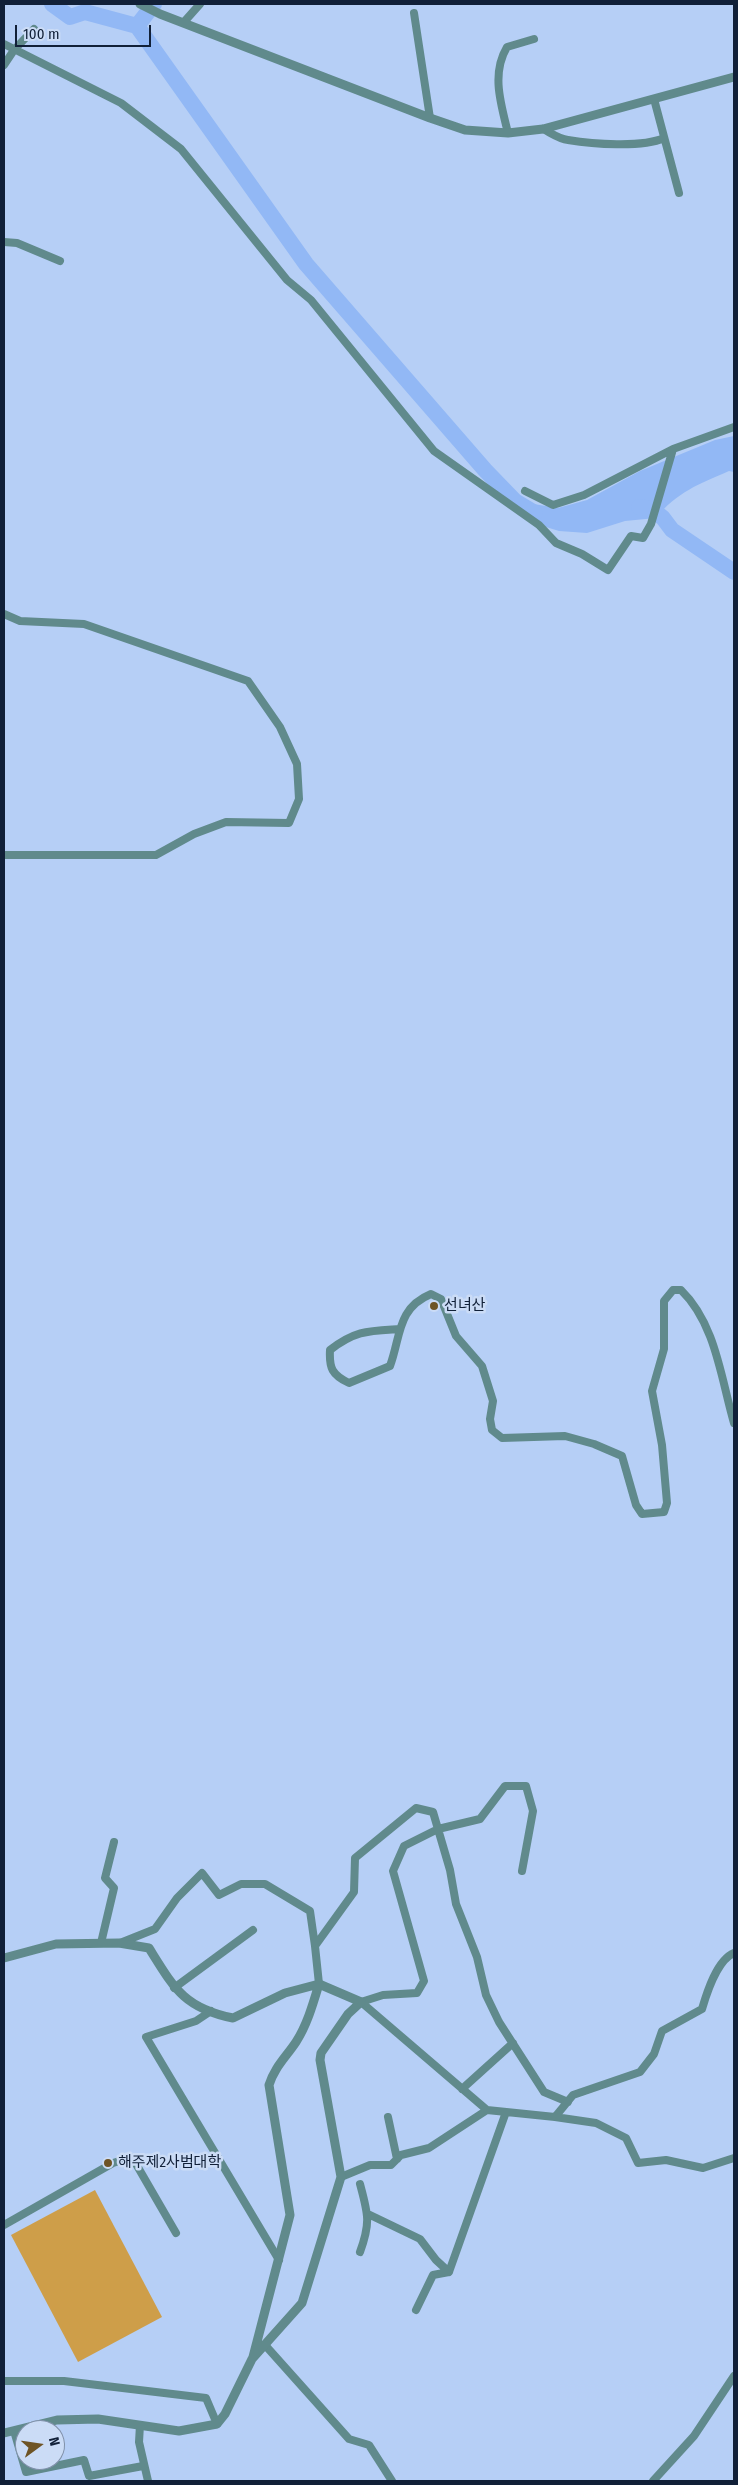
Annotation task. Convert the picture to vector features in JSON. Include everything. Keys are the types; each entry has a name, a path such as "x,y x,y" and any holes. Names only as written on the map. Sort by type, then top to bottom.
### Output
{"street":[{"path":"141,4 160,14 465,130 508,133 543,130 734,77"},
{"path":"184,22 200,4"},
{"path":"414,13 430,118"},
{"path":"4,65 14,50 34,29"},
{"path":"508,133 497,84 502,55 507,47 534,39"},
{"path":"4,44 57,69 121,103 181,149 287,280 311,300 434,451 539,525 556,543 582,554 608,570 631,536 643,538 651,523 672,453"},
{"path":"654,99 678,193"},
{"path":"543,130 566,140 637,144 654,142 664,138"},
{"path":"4,242 17,243 60,261"},
{"path":"525,491 553,505 584,495 672,453 734,427"},
{"path":"4,614 20,621 84,624 248,681 280,727 297,764 299,799 289,823 226,822 194,834 156,855 4,855"},
{"path":"400,1329 358,1332 330,1350 329,1366 336,1377 349,1383 390,1366 400,1329 402,1318 419,1299 431,1294 441,1299 456,1336 482,1366 493,1401 490,1419 492,1430 502,1438 565,1436 594,1444 622,1456 636,1505 642,1514 656,1514 664,1512 667,1503 662,1445 652,1391 664,1348 664,1301 673,1290 680,1290 688,1298 709,1335 734,1423"},
{"path":"252,2359 302,2303 341,2177 320,2060 321,2053 348,2014 361,2002 382,1995 417,1994 424,1980 393,1871 404,1846 438,1829 480,1819 505,1786 526,1786 534,1812 522,1871"},
{"path":"315,1946 354,1892 355,1858 416,1808 432,1812 450,1870 456,1904 477,1957 486,1995 544,2092 568,2102"},
{"path":"101,1943 114,1888 105,1878 114,1842"},
{"path":"4,2433 56,2420 98,2419 179,2431 217,2424 225,2414 252,2359 290,2215 269,2085 273,2073 296,2042 311,2013 319,1984 310,1912 265,1884 241,1884 219,1895 202,1873 177,1898 155,1929 119,1943"},
{"path":"174,1988 253,1930"},
{"path":"4,1958 56,1944 119,1943 149,1948 174,1988 202,2010 233,2018 285,1993 319,1984 361,2002 487,2110 555,2116 596,2123 626,2138 638,2163 666,2160 703,2168 734,2158"},
{"path":"555,2116 573,2095 640,2072 654,2054 662,2031 702,2009 712,1981 729,1955 734,1953"},
{"path":"211,2011 196,2021 146,2037 279,2260"},
{"path":"462,2089 513,2043"},
{"path":"341,2177 370,2164 390,2165 401,2155 429,2148 487,2110"},
{"path":"449,2272 506,2112"},
{"path":"388,2117 397,2159"},
{"path":"4,2225 112,2163 132,2157 176,2233"},
{"path":"360,2184 368,2214 368,2230 360,2252"},
{"path":"368,2214 420,2239 436,2260 449,2272"},
{"path":"416,2310 433,2275 449,2272"},
{"path":"265,2345 349,2440 369,2445 392,2481"},
{"path":"653,2481 694,2436 734,2376"},
{"path":"4,2381 64,2381 206,2398 217,2424"},
{"path":"140,2425 140,2442 148,2481"},
{"path":"14,2430 26,2472 84,2460 89,2476 144,2466"}],"shaded area":[{"path":"95,2190 162,2317 78,2362 11,2235"}],"water":[{"path":"734,436 734,472 729,471 680,495 656,518 625,521 587,533 559,531 546,527 515,501 558,508 587,500 640,471 715,440"}],"waterway":[{"path":"52,4 70,17 85,12 137,26 306,264 485,470 515,501 535,513"},
{"path":"137,26 154,4"},
{"path":"639,507 652,509 663,518 672,530 734,572"}],"place":[{"name":"선녀산","path":"434,1306"},
{"name":"해주제2사범대학","path":"108,2163"}]}
